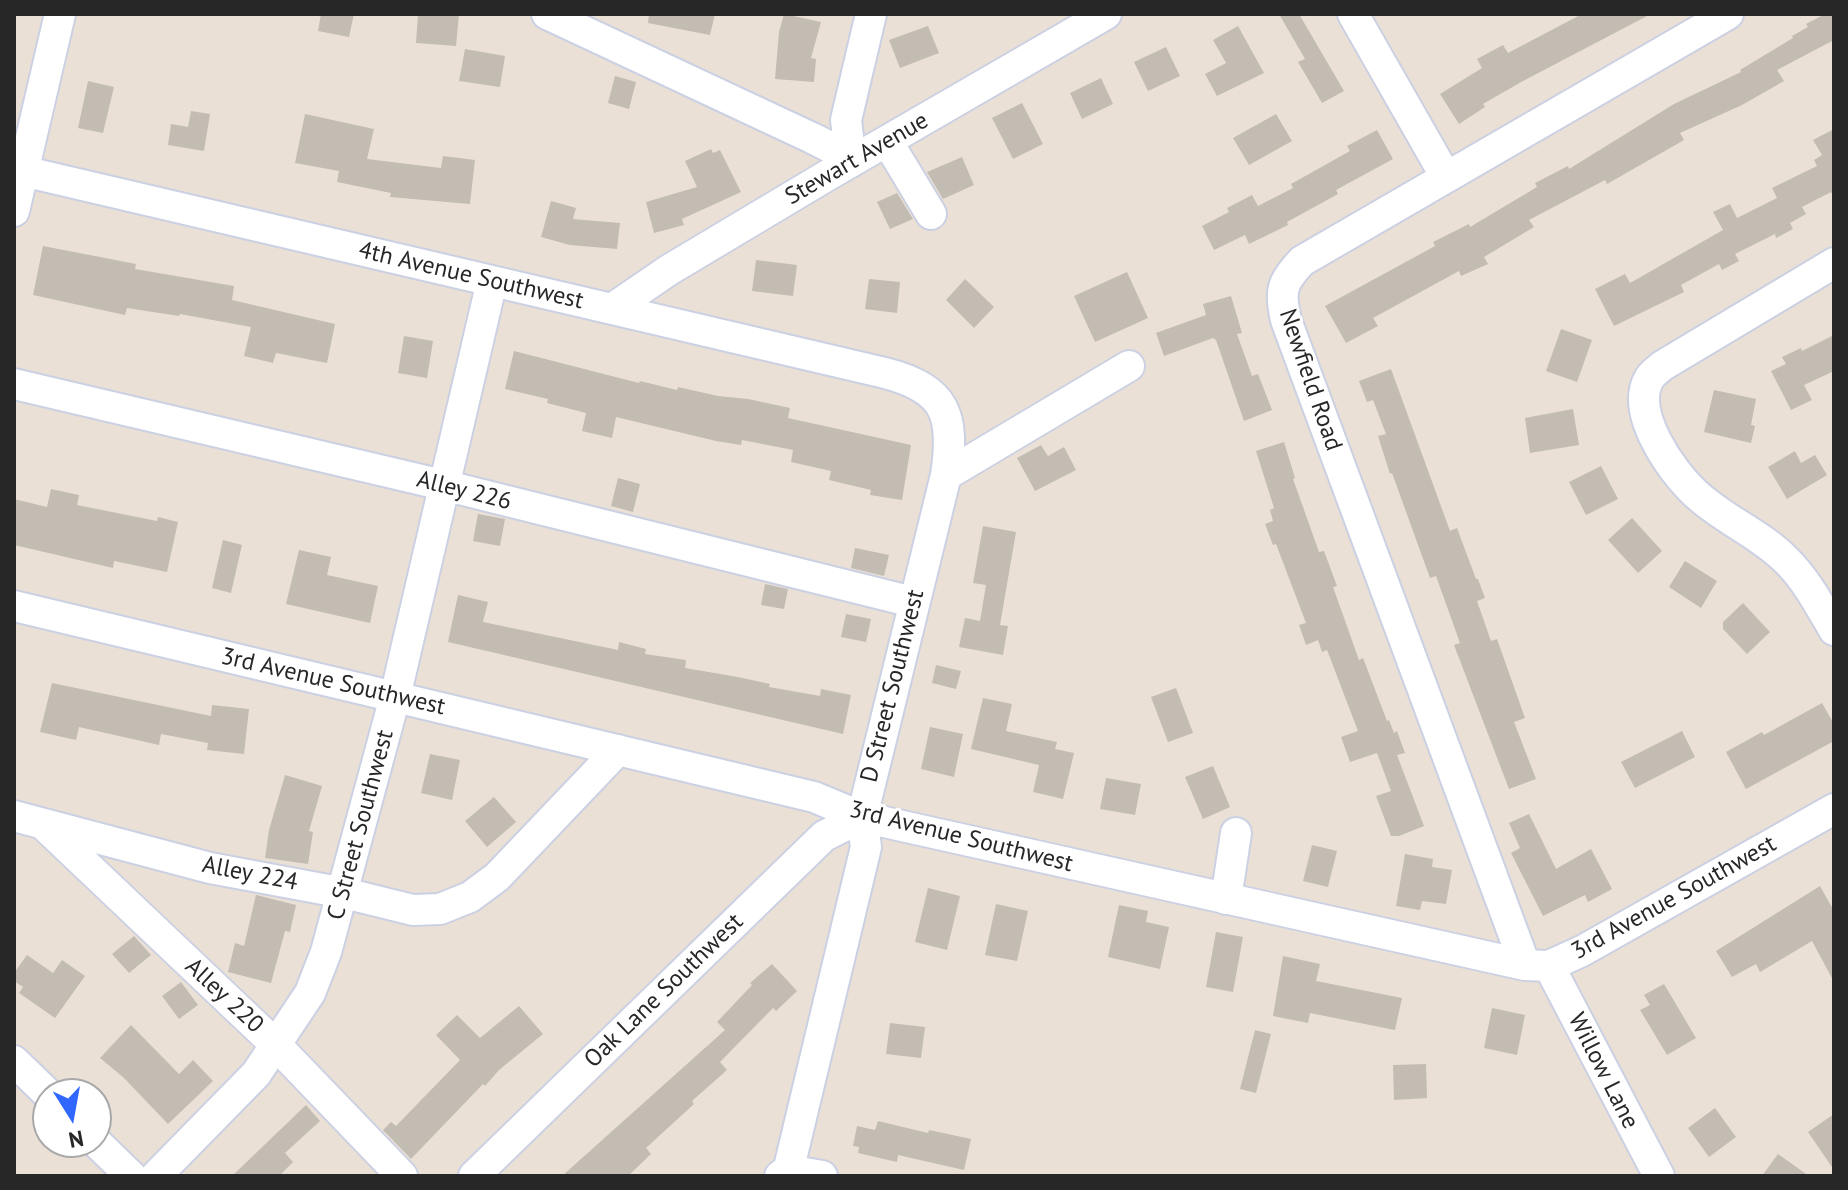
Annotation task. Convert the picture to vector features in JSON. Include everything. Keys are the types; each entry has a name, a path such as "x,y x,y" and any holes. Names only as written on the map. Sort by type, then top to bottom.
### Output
{"street":[{"path":"14,211 19,170 60,14"},
{"path":"547,14 812,138 851,162"},
{"path":"851,162 846,120 871,14"},
{"name":"Stewart Avenue","path":"612,309 669,270 1106,14"},
{"path":"1353,14 1446,177"},
{"name":"Newfield Road","path":"1537,965 1286,320 1283,287 1289,274 1302,261 1728,14"},
{"path":"887,141 931,214"},
{"name":"4th Avenue Southwest","path":"19,170 905,378 925,388"},
{"path":"1834,263 1662,366 1649,379 1644,396 1645,415 1650,429 1694,492 1785,559 1811,591 1834,630"},
{"name":"C Street Southwest","path":"156,1176 256,1074 310,993 326,952 395,697 492,281"},
{"path":"946,475 1129,366"},
{"name":"Alley 226","path":"14,384 443,485 913,602"},
{"name":"D Street Southwest","path":"785,1174 866,847 862,817 946,475 950,448 947,421 934,396 925,388"},
{"name":"3rd Avenue Southwest","path":"14,606 814,797 862,817 1537,965 1582,951 1834,809"},
{"name":"Alley 224","path":"27,819 210,868 344,893 413,910 440,909 470,897 497,877 618,750"},
{"name":"Oak Lane Southwest","path":"474,1176 824,836 862,817"},
{"name":"Alley 220","path":"27,819 277,1046 402,1176"},
{"path":"1226,899 1236,833"},
{"name":"Willow Lane","path":"1537,965 1659,1176"},
{"path":"14,1061 32,1078"},
{"path":"112,1158 131,1176"},
{"path":"785,1174 822,1176"}],"building":[{"path":"321,14 354,14 349,37 318,31"},
{"path":"418,14 459,14 456,46 416,43"},
{"path":"649,14 715,14 710,35 648,23"},
{"path":"784,14 821,22 811,58 816,59 814,82 775,79 779,32"},
{"path":"1279,14 1299,14 1344,91 1322,103 1298,62 1305,59"},
{"path":"1582,14 1651,14 1523,81 1483,104 1485,107 1459,124 1440,94 1482,68 1477,59 1503,45 1508,53"},
{"path":"1825,14 1834,14 1834,40 1777,70 1784,81 1742,105 1680,133 1684,140 1607,184 1605,180 1529,220 1534,227 1484,257 1488,264 1461,276 1459,271 1373,318 1378,326 1346,343 1325,306 1435,246 1433,242 1469,224 1470,227 1537,187 1535,183 1568,166 1569,169 1674,104 1741,72 1808,27 1806,24"},
{"path":"928,26 939,53 900,68 889,40"},
{"path":"1238,26 1264,73 1217,96 1205,74 1226,63 1213,40"},
{"path":"1166,47 1180,76 1148,91 1134,62"},
{"path":"465,49 505,56 500,87 459,81"},
{"path":"615,76 636,82 629,109 608,103"},
{"path":"1101,78 1113,104 1082,119 1070,93"},
{"path":"88,81 114,87 103,133 78,128"},
{"path":"1022,103 1043,144 1013,159 992,118"},
{"path":"191,111 210,114 204,151 168,145 171,124 188,127"},
{"path":"305,114 374,129 367,159 441,168 443,156 475,160 470,204 390,197 391,193 337,182 339,171 295,163"},
{"path":"1276,114 1292,141 1249,165 1233,138"},
{"path":"1834,129 1834,198 1831,192 1802,207 1806,214 1790,223 1793,229 1776,238 1775,234 1735,254 1739,261 1722,270 1719,264 1681,285 1684,292 1614,326 1595,289 1625,274 1630,283 1723,230 1713,212 1730,204 1737,218 1777,198 1772,188 1817,166 1814,160 1822,155 1813,140"},
{"path":"1377,130 1393,159 1336,190 1338,194 1287,222 1288,225 1249,244 1245,235 1214,250 1202,226 1252,195 1258,206 1293,188 1291,184 1350,151 1347,146"},
{"path":"711,149 713,153 720,150 741,192 682,219 684,225 654,233 646,202 697,187 685,161"},
{"path":"962,157 974,185 943,199 927,172"},
{"path":"897,193 913,219 890,229 877,202"},
{"path":"551,201 576,208 573,219 620,223 617,249 570,245 541,237"},
{"path":"43,246 136,264 135,269 234,286 232,300 335,324 327,363 276,353 273,363 244,356 251,327 127,308 125,315 33,295"},
{"path":"756,260 797,265 793,296 752,291"},
{"path":"1127,272 1148,318 1095,342 1074,296"},
{"path":"869,279 900,282 897,313 865,309"},
{"path":"965,279 994,307 974,328 946,300"},
{"path":"1231,296 1242,333 1237,334 1252,376 1258,374 1272,410 1244,421 1216,340 1213,338 1164,356 1156,333 1206,315 1203,304"},
{"path":"1561,329 1592,340 1577,382 1546,371"},
{"path":"1834,335 1834,371 1804,385 1812,400 1791,410 1771,371 1786,364 1782,357"},
{"path":"404,336 433,341 427,378 398,373"},
{"path":"514,351 639,383 677,390 678,387 790,408 788,418 911,445 902,500 870,495 871,490 829,480 831,471 791,462 793,450 742,440 741,445 716,441 616,417 612,438 582,431 586,413 547,403 548,399 505,389"},
{"path":"1391,369 1450,531 1457,528 1478,579 1485,598 1477,601 1491,641 1497,639 1525,718 1514,722 1536,779 1509,789 1454,645 1460,643 1436,576 1430,578 1390,474 1378,436 1386,434 1373,400 1367,402 1359,381"},
{"path":"1714,390 1756,399 1751,443 1704,432"},
{"path":"1573,409 1579,445 1530,453 1525,418"},
{"path":"1284,442 1293,479 1319,552 1324,551 1337,586 1333,587 1359,660 1363,658 1387,721 1394,733 1397,731 1405,753 1397,755 1424,826 1399,836 1391,836 1376,796 1391,791 1377,753 1350,762 1341,737 1358,731 1327,650 1322,652 1318,640 1306,645 1299,625 1306,623 1276,544 1273,545 1265,524 1273,521 1270,510 1274,508 1256,451"},
{"path":"1041,445 1048,456 1064,447 1076,470 1035,491 1017,458"},
{"path":"1795,451 1801,463 1815,455 1827,475 1787,499 1768,467"},
{"path":"1601,466 1618,499 1586,515 1569,482"},
{"path":"618,478 640,484 633,512 611,506"},
{"path":"51,489 79,495 77,505 157,521 158,517 178,522 167,572 114,561 113,568 14,545 14,499 47,507"},
{"path":"478,514 505,519 500,546 473,541"},
{"path":"1632,518 1662,551 1638,573 1608,540"},
{"path":"983,526 1016,532 1000,625 1008,626 1003,655 959,647 965,618 980,621 986,585 973,583"},
{"path":"223,540 242,545 231,593 212,588"},
{"path":"855,548 889,555 884,576 851,568"},
{"path":"299,550 331,557 327,575 378,586 370,623 286,604"},
{"path":"1685,561 1717,581 1701,608 1669,587"},
{"path":"765,584 788,589 784,609 761,605"},
{"path":"458,595 488,602 483,622 618,650 619,642 646,649 645,654 686,660 685,668 770,684 769,687 820,696 821,689 851,695 843,734 448,642"},
{"path":"1743,603 1770,632 1747,654 1723,629 1723,622"},
{"path":"846,614 871,619 866,642 841,637"},
{"path":"936,665 961,671 956,689 932,683"},
{"path":"52,683 211,716 212,705 249,709 244,754 207,750 208,743 161,734 159,745 79,727 76,740 40,732"},
{"path":"1176,688 1193,733 1168,742 1151,697"},
{"path":"983,698 1012,704 1006,731 1057,742 1055,749 1074,753 1063,799 1033,792 1039,765 971,749"},
{"path":"1822,703 1834,724 1834,741 1746,789 1726,752"},
{"path":"930,727 963,734 954,777 921,769"},
{"path":"1682,731 1695,757 1635,788 1621,762"},
{"path":"430,754 460,760 452,800 421,793"},
{"path":"1213,766 1230,807 1203,819 1185,777"},
{"path":"285,775 322,786 309,831 313,832 308,864 265,858 269,830"},
{"path":"1106,778 1141,784 1135,815 1100,809"},
{"path":"494,797 516,822 487,847 465,821"},
{"path":"1529,814 1556,869 1591,849 1612,889 1588,902 1585,895 1543,916 1511,853 1520,848 1509,823"},
{"path":"1312,845 1337,851 1328,887 1303,881"},
{"path":"1405,854 1433,859 1432,867 1452,870 1446,904 1422,901 1420,910 1396,906"},
{"path":"1820,886 1834,911 1834,982 1812,941 1760,972 1756,964 1732,977 1716,951"},
{"path":"928,888 960,896 947,950 915,942"},
{"path":"256,895 296,905 290,932 285,931 271,983 228,972 235,943 244,946"},
{"path":"996,904 1028,911 1017,961 985,955"},
{"path":"1119,905 1148,911 1146,922 1169,927 1160,969 1108,957"},
{"path":"1216,932 1243,937 1233,992 1206,987"},
{"path":"134,936 151,955 129,973 112,954"},
{"path":"27,955 53,973 62,960 85,976 55,1018 19,993 23,987 14,981 14,973"},
{"path":"1283,956 1320,964 1316,981 1402,998 1395,1030 1310,1013 1308,1023 1273,1016"},
{"path":"772,964 797,991 776,1011 773,1008 720,1062 727,1070 646,1148 651,1154 628,1176 562,1176 725,1030 717,1022 752,985 750,983"},
{"path":"181,982 198,1005 179,1019 162,996"},
{"path":"1664,984 1696,1038 1667,1055 1640,1010 1650,1005 1644,995"},
{"path":"519,1006 543,1034 499,1070 485,1086 483,1084 411,1159 383,1130 391,1122 396,1126 460,1060 436,1035 457,1015 480,1038"},
{"path":"1492,1008 1525,1015 1517,1055 1484,1048"},
{"path":"890,1023 925,1027 921,1058 886,1054"},
{"path":"131,1025 179,1074 193,1060 213,1081 168,1124 100,1058"},
{"path":"1255,1030 1271,1034 1256,1093 1240,1089"},
{"path":"1426,1064 1427,1098 1394,1100 1393,1065"},
{"path":"306,1105 320,1121 285,1153 293,1162 279,1176 232,1176"},
{"path":"1715,1108 1736,1137 1709,1157 1688,1128"},
{"path":"1834,1114 1834,1170 1808,1132"},
{"path":"878,1121 971,1139 964,1170 898,1155 897,1162 858,1153 859,1147 853,1146 857,1126 875,1130"},
{"path":"1778,1154 1809,1176 1762,1176"}]}
